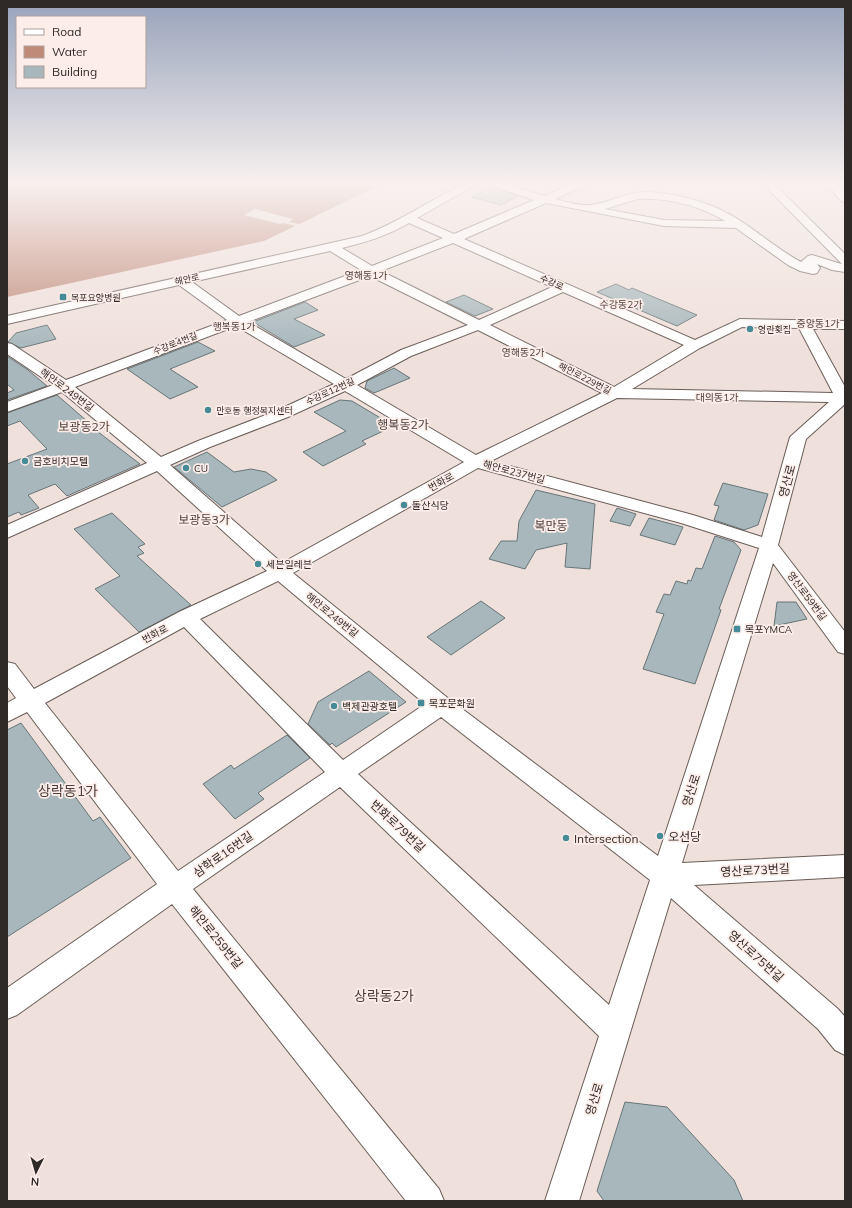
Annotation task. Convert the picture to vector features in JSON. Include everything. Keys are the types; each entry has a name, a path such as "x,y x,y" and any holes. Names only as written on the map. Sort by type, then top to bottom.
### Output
{"street":[{"name":"해안로","path":"7,320 357,240"},
{"name":"수강로4번길","path":"7,407 449,240"},
{"name":"수강로","path":"460,240 695,345"},
{"path":"760,240 804,268 813,270 814,268 807,262 812,259 832,266 845,268"},
{"path":"824,240 845,262"},
{"name":"해안로229번길","path":"332,247 371,271 614,393 844,398"},
{"name":"해안로237번길","path":"181,280 236,320 476,462 687,519 769,545"},
{"name":"수강로12번길","path":"7,532 204,444 282,414 345,385 406,353 480,325 564,287"},
{"name":"번화로","path":"7,713 186,617 280,572 476,462 614,393 695,345 740,323 845,325"},
{"path":"804,324 844,398"},
{"name":"해안로249번길","path":"7,347 63,385 159,464 280,572 441,705 664,875"},
{"name":"영산로","path":"562,1201 769,545 798,437 818,422 844,398"},
{"name":"영산로59번길","path":"769,545 845,647"},
{"name":"번화로79번길","path":"186,617 341,772 616,1030"},
{"name":"해안로259번길","path":"7,670 176,887 427,1201"},
{"name":"삼학로16번길","path":"7,1005 341,772 441,705"},
{"name":"영산로73번길","path":"664,875 845,866"},
{"name":"영산로75번길","path":"664,875 828,1019 845,1040"}],"water":[{"path":"7,240 265,240 264,241 7,297"}],"building":[{"path":"616,284 629,290 632,288 697,315 677,326 597,292"},
{"path":"464,295 493,309 475,316 446,302"},
{"path":"305,302 318,310 294,319 325,335 294,347 253,322"},
{"path":"47,325 56,339 21,348 8,342 16,333"},
{"path":"198,342 215,351 170,369 198,387 170,399 127,369"},
{"path":"7,356 28,370 47,386 7,400 7,393 14,390 7,384"},
{"path":"394,368 410,378 374,393 365,388 367,381"},
{"path":"57,395 95,428 93,428 140,464 67,496 55,484 28,495 39,508 21,515 19,512 7,517 7,464 47,449 20,421 7,426 7,413"},
{"path":"340,400 352,401 394,426 362,441 366,444 323,466 303,452 346,431 314,412"},
{"path":"207,452 234,472 251,469 266,472 277,480 222,507 174,467"},
{"path":"723,483 768,494 758,525 744,530 714,520 719,506 714,505"},
{"path":"536,490 595,504 590,569 565,567 567,543 536,550 525,569 489,559 501,541 517,541 519,521"},
{"path":"617,508 636,514 630,526 610,521"},
{"path":"112,513 145,544 138,547 144,553 137,556 191,605 139,632 95,589 120,576 74,529"},
{"path":"649,518 683,527 675,545 640,535"},
{"path":"715,536 734,542 741,550 719,609 721,610 695,684 643,669 664,614 656,612 664,594 670,595 676,581 687,584 688,580 691,581 696,568 702,569"},
{"path":"481,601 505,618 451,655 427,637"},
{"path":"777,602 796,602 807,619 774,626"},
{"path":"369,671 406,702 336,747 332,743 330,745 308,724 318,702"},
{"path":"21,723 93,821 100,817 131,858 7,937 7,730"},
{"path":"287,735 310,758 258,793 264,799 235,819 203,784 231,765 234,769"},
{"path":"625,1102 667,1107 734,1180 743,1201 604,1201 597,1191"}],"place":[{"name":"목포요양병원","path":"63,297"},
{"name":"영란횟집","path":"750,329"},
{"name":"만호동 행정복지센터","path":"208,410"},
{"name":"금호비치모텔","path":"25,461"},
{"name":"CU","path":"186,468"},
{"name":"돌산식당","path":"404,505"},
{"name":"세븐일레븐","path":"258,564"},
{"name":"목포YMCA","path":"737,629"},
{"name":"목포문화원","path":"421,703"},
{"name":"백제관광호텔","path":"334,706"},
{"name":"오선당","path":"660,836"},
{"name":"Intersection","path":"566,838"}],"district":[{"name":"영해동1가","path":"366,275"},
{"name":"수강동2가","path":"621,304"},
{"name":"중앙동1가","path":"818,323"},
{"name":"행복동1가","path":"234,326"},
{"name":"영해동2가","path":"523,352"},
{"name":"대의동1가","path":"717,397"},
{"name":"행복동2가","path":"403,424"},
{"name":"보광동2가","path":"84,426"},
{"name":"보광동3가","path":"204,519"},
{"name":"복만동","path":"551,525"},
{"name":"상락동1가","path":"68,791"},
{"name":"상락동2가","path":"384,996"}]}
